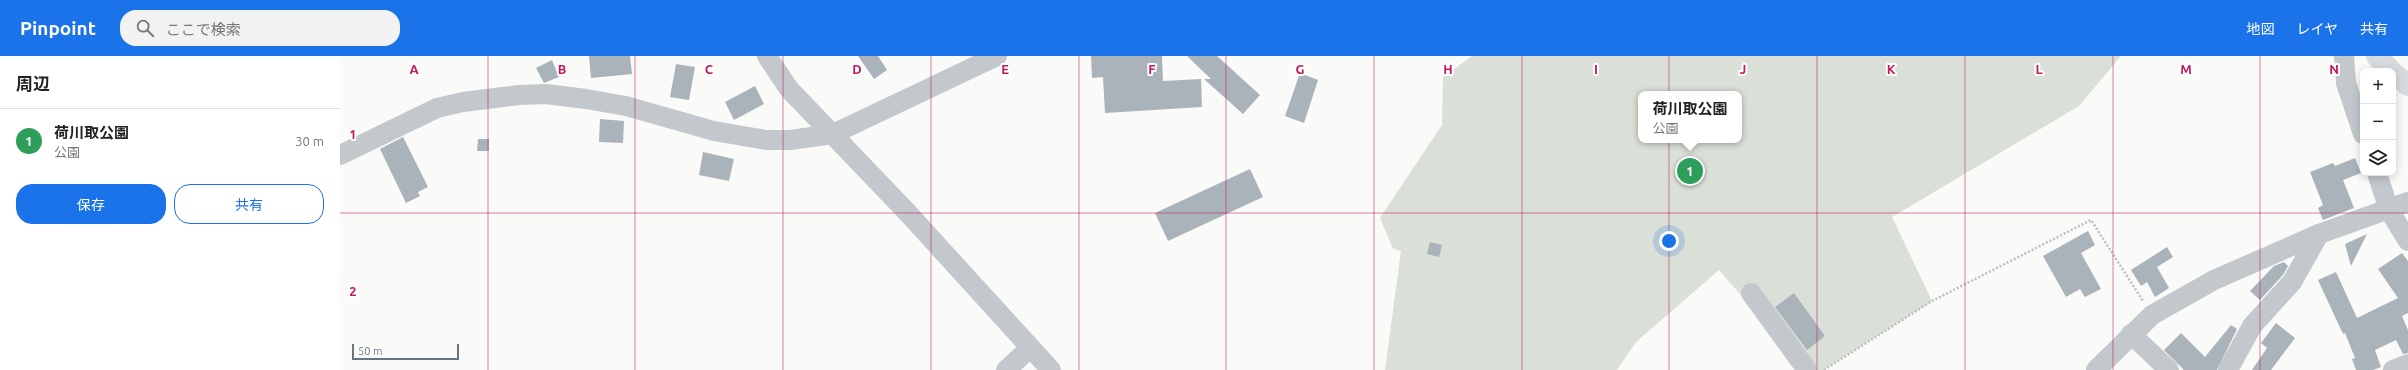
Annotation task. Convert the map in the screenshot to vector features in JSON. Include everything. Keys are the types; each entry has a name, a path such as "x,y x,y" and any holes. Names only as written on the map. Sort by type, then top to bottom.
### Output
{"main road":[{"path":"2376,56 2388,68"},
{"path":"2396,75 2408,85"}],"street":[{"path":"766,56 790,89 906,211 1051,370"},
{"path":"340,155 438,108 463,102 519,95 546,94 626,106 714,131 766,140 790,140 833,134 997,56"},
{"path":"2344,56 2346,83 2360,125"},
{"path":"2377,176 2389,210 2408,241"},
{"path":"2096,370 2152,315 2214,280 2319,234 2408,202"},
{"path":"2228,370 2252,326 2292,282 2319,234"},
{"path":"1751,293 1807,370"},
{"path":"2131,334 2169,370"},
{"path":"1006,370 1030,348"},
{"path":"2393,370 2408,364"}],"path":[{"path":"1823,370 1932,301 2091,220 2152,315"}],"shaded area":[{"path":"1472,56 2121,56 2079,106 1892,217 1932,301 1823,370 1806,370 1719,270 1636,342 1617,370 1385,370 1401,251 1393,249 1380,218 1442,125 1443,77"}],"building":[{"path":"589,56 630,56 632,74 591,78"},
{"path":"858,56 878,56 887,70 874,79"},
{"path":"1091,56 1162,56 1163,81 1201,79 1202,107 1105,113 1103,77 1092,78"},
{"path":"1187,56 1217,56 1260,95 1243,114 1204,79 1211,79"},
{"path":"552,60 559,77 544,83 536,68"},
{"path":"676,64 695,67 689,100 670,97"},
{"path":"1300,73 1318,80 1304,123 1285,116"},
{"path":"755,86 764,104 734,120 725,102"},
{"path":"600,119 624,121 623,143 599,142"},
{"path":"403,137 428,187 418,192 420,196 406,203 380,149"},
{"path":"478,139 489,139 489,151 477,151"},
{"path":"703,152 734,159 729,181 699,175"},
{"path":"2355,158 2360,173 2343,180 2354,208 2323,220 2318,208 2323,205 2310,172 2333,163 2335,166"},
{"path":"1250,169 1263,197 1168,241 1155,213"},
{"path":"2088,231 2095,245 2081,253 2101,289 2085,297 2080,289 2066,297 2043,256"},
{"path":"2367,234 2351,266 2345,244"},
{"path":"1430,242 1442,245 1439,257 1427,254"},
{"path":"2167,247 2173,257 2157,267 2169,288 2155,297 2147,282 2141,286 2131,270"},
{"path":"2402,253 2408,261 2408,313 2402,316 2408,330 2408,353 2403,354 2396,340 2375,350 2381,367 2373,370 2356,370 2352,359 2355,358 2345,333 2343,334 2318,280 2336,272 2357,318 2398,298 2378,269"},
{"path":"2284,262 2288,266 2283,275 2260,300 2250,291 2274,266"},
{"path":"1794,293 1825,336 1807,350 1775,307"},
{"path":"2276,323 2295,338 2271,370 2252,370 2267,348 2261,343"},
{"path":"2231,325 2237,329 2217,370 2184,370 2164,350 2181,333 2205,357"}],"place":[{"name":"荷川取公園","path":"1690,171"}]}
